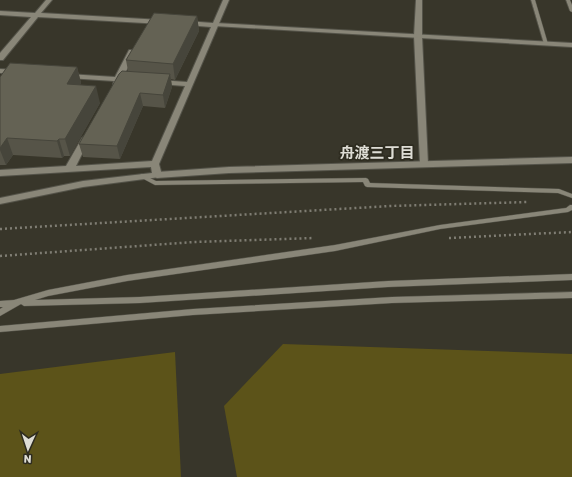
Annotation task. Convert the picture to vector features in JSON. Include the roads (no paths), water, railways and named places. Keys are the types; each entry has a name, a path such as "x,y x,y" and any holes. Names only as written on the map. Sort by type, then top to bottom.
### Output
{"street":[{"path":"0,58 49,0"},
{"path":"157,175 155,164 226,0"},
{"path":"419,0 418,36 424,164"},
{"path":"0,13 148,25 175,23 572,45"},
{"path":"114,90 118,79 135,48"},
{"path":"0,71 24,72"},
{"path":"63,75 134,80"},
{"path":"150,82 189,84"},
{"path":"70,168 92,129"},
{"path":"0,201 83,184 142,176 229,170 572,160"},
{"path":"0,173 155,164"}],"lane":[{"path":"533,0 546,44"},
{"path":"568,0 572,11"},
{"path":"142,176 155,183 366,180 367,185 559,191 572,196"},
{"path":"0,312 15,303 48,293 127,278 335,248 440,227 568,210 572,207"},
{"path":"0,304 140,300 388,284 572,277"},
{"path":"0,329 193,312 392,300 572,295"}],"district":[{"name":"舟渡三丁目","path":"377,153"}]}
